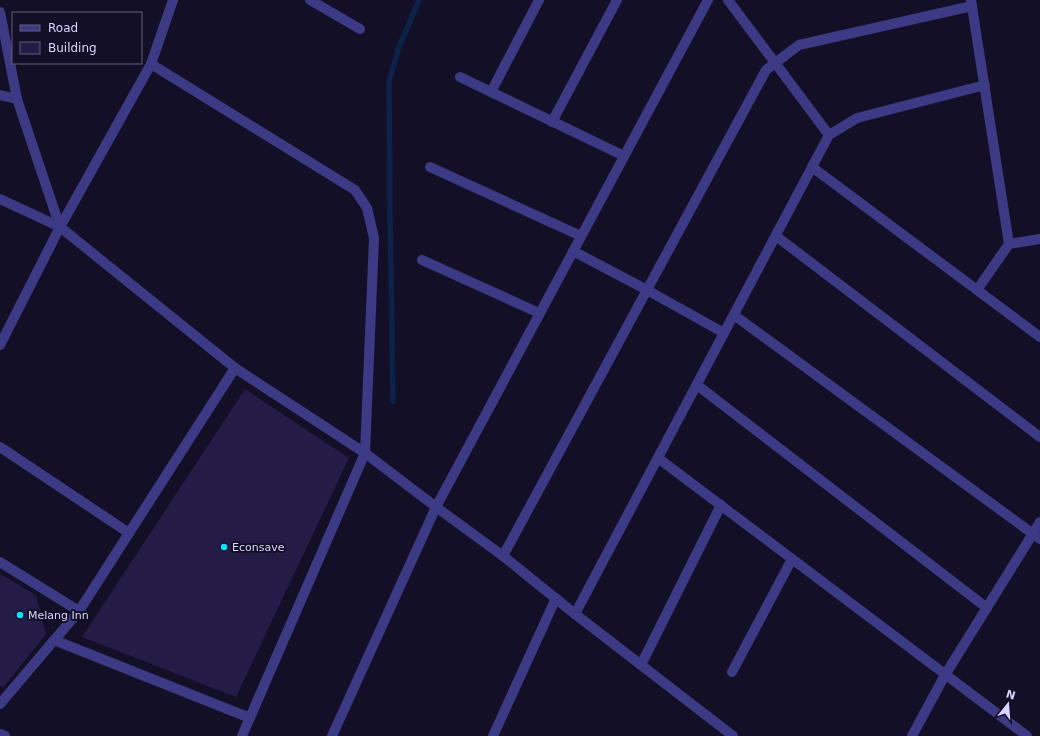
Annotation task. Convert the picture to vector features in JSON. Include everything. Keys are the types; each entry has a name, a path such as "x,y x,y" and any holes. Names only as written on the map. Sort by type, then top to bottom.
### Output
{"street":[{"path":"0,345 60,228 151,64 173,0"},
{"path":"310,0 360,29"},
{"path":"491,92 539,0"},
{"path":"552,122 617,0"},
{"path":"332,736 436,507 708,0"},
{"path":"728,0 829,135"},
{"path":"503,556 766,70 799,46 972,3 1010,244 977,290"},
{"path":"0,12 17,99 60,228"},
{"path":"151,64 355,190 367,208 374,238 365,453 242,736"},
{"path":"460,77 624,156"},
{"path":"575,614 829,135 856,118 985,86"},
{"path":"0,94 17,99"},
{"path":"430,167 581,236"},
{"path":"812,167 1040,338"},
{"path":"0,199 60,228 235,368 365,453 503,556 575,614 733,736"},
{"path":"776,236 1040,437"},
{"path":"1010,244 1040,239"},
{"path":"573,251 724,333"},
{"path":"422,260 540,313"},
{"path":"734,315 1036,537"},
{"path":"2,700 79,611 235,368"},
{"path":"697,385 987,608"},
{"path":"0,447 128,533"},
{"path":"658,458 1027,736"},
{"path":"642,665 721,505"},
{"path":"912,736 945,674 987,608 1036,537 1040,522"},
{"path":"732,672 792,559"},
{"path":"0,562 79,611"},
{"path":"493,736 556,598"},
{"path":"54,640 250,718"},
{"path":"0,734 5,736"}],"building":[{"name":"Econsave","path":"245,389 349,458 236,697 82,637"},
{"name":"Melang Inn","path":"0,574 36,595 46,634 3,688 0,685"}],"waterway":[{"path":"393,401 389,82 399,47 419,0"}],"place":[{"name":"Econsave","path":"224,547"},
{"name":"Melang Inn","path":"20,615"}]}
